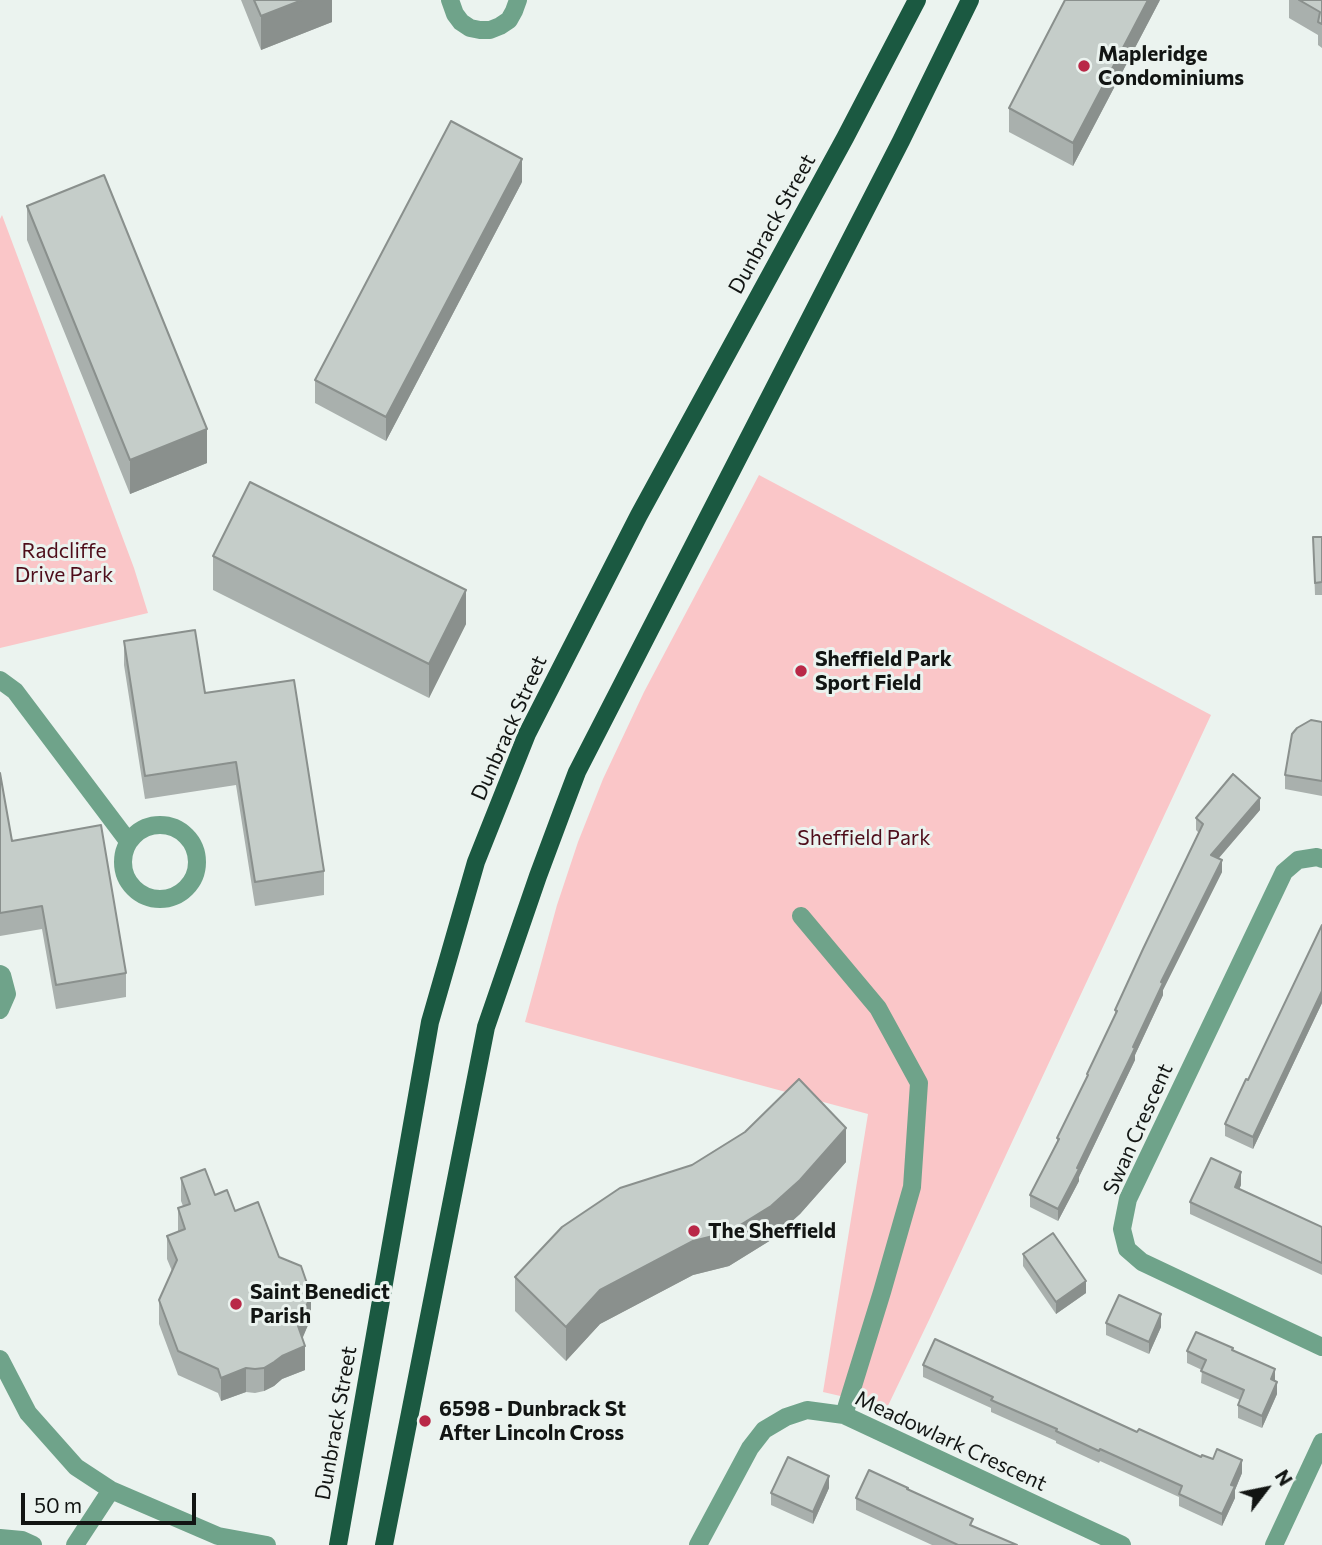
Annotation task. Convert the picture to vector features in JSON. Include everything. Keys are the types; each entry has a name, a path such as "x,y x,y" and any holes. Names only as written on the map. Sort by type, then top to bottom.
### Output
{"main road":[{"name":"Dunbrack Street","path":"338,1545 430,1022 476,862 527,734 639,515 845,138 917,0"},
{"path":"384,1545 486,1027 577,772 901,141 970,0"}],"street":[{"path":"450,0 461,22 480,30 490,30 509,20 518,0"},
{"path":"0,680 15,691 128,841"},
{"path":"157,824 180,830 194,848 197,859 191,882 184,891 162,899 139,893 125,875 122,864 128,841 136,832 157,824"},
{"name":"Swan Crescent","path":"1322,859 1317,857 1298,860 1284,872 1128,1199 1122,1228 1127,1248 1142,1262 1322,1346"},
{"path":"802,916 878,1008 919,1083 912,1187 844,1415"},
{"path":"0,974 7,994 0,1010"},
{"path":"0,1359 28,1413 76,1466 111,1490 218,1536 267,1545"},
{"name":"Meadowlark Crescent","path":"698,1545 750,1448 764,1430 786,1417 807,1410 844,1415 1122,1545"},
{"path":"1274,1545 1322,1442"},
{"path":"75,1545 111,1490"},
{"path":"0,1538 33,1545"}],"green space":[{"name":"Radcliffe Drive Park","path":"2,215 134,568 148,613 0,648 0,219"},
{"name":"Sheffield Park","path":"759,475 1211,715 884,1414 849,1398 823,1392 868,1114 525,1022 557,905 603,779 644,692"}],"building":[{"path":"254,0 302,0 261,16"},
{"name":"Mapleridge Condominiums","path":"1065,0 1148,0 1073,143 1009,108"},
{"path":"1299,0 1322,0 1322,24 1318,22 1320,12"},
{"path":"451,121 522,159 386,417 315,380"},
{"path":"104,175 207,429 130,460 27,206"},
{"path":"250,482 466,590 429,664 213,556"},
{"path":"1313,537 1322,537 1322,582 1315,583"},
{"path":"195,630 205,693 294,680 324,871 255,882 236,762 145,776 124,641"},
{"path":"1311,720 1322,722 1322,781 1285,775 1292,734"},
{"path":"0,773 12,841 101,825 126,973 56,985 42,906 0,913"},
{"path":"1233,774 1260,798 1211,855 1222,860 1161,982 1163,983 1133,1047 1135,1048 1058,1209 1030,1195 1059,1139 1057,1138 1117,1011 1115,1010 1203,824 1196,818"},
{"path":"1322,925 1322,991 1253,1137 1225,1124"},
{"path":"799,1079 846,1128 800,1180 771,1206 729,1232 693,1241 600,1290 566,1327 515,1277 562,1227 620,1188 692,1165 745,1132"},
{"path":"1211,1158 1241,1172 1235,1187 1322,1227 1322,1263 1190,1202"},
{"name":"Saint Benedict Parish","path":"205,1169 215,1195 227,1190 235,1211 258,1202 279,1257 301,1266 311,1295 298,1326 305,1346 264,1368 246,1368 221,1378 218,1369 178,1351 159,1300 177,1260 167,1236 185,1229 178,1208 190,1204 181,1178"},
{"path":"1053,1233 1086,1281 1056,1302 1023,1254"},
{"path":"1119,1295 1161,1314 1149,1342 1106,1323"},
{"path":"1196,1332 1275,1369 1271,1379 1277,1382 1262,1416 1238,1405 1244,1390 1201,1371 1206,1360 1187,1351"},
{"path":"935,1339 1137,1432 1139,1429 1201,1457 1202,1455 1213,1459 1217,1449 1242,1460 1231,1485 1235,1486 1222,1514 1179,1494 1182,1486 1056,1431 1057,1429 991,1400 993,1397 923,1365"},
{"path":"788,1457 829,1476 813,1512 771,1493"},
{"path":"869,1470 973,1519 970,1525 1017,1545 958,1545 856,1498"}],"place":[{"name":"Mapleridge Condominiums","path":"1084,66"},
{"name":"Sheffield Park Sport Field","path":"801,671"},
{"name":"The Sheffield","path":"694,1231"},
{"name":"Saint Benedict Parish","path":"236,1304"},
{"name":"6598 - Dunbrack St After Lincoln Cross","path":"425,1421"}]}
